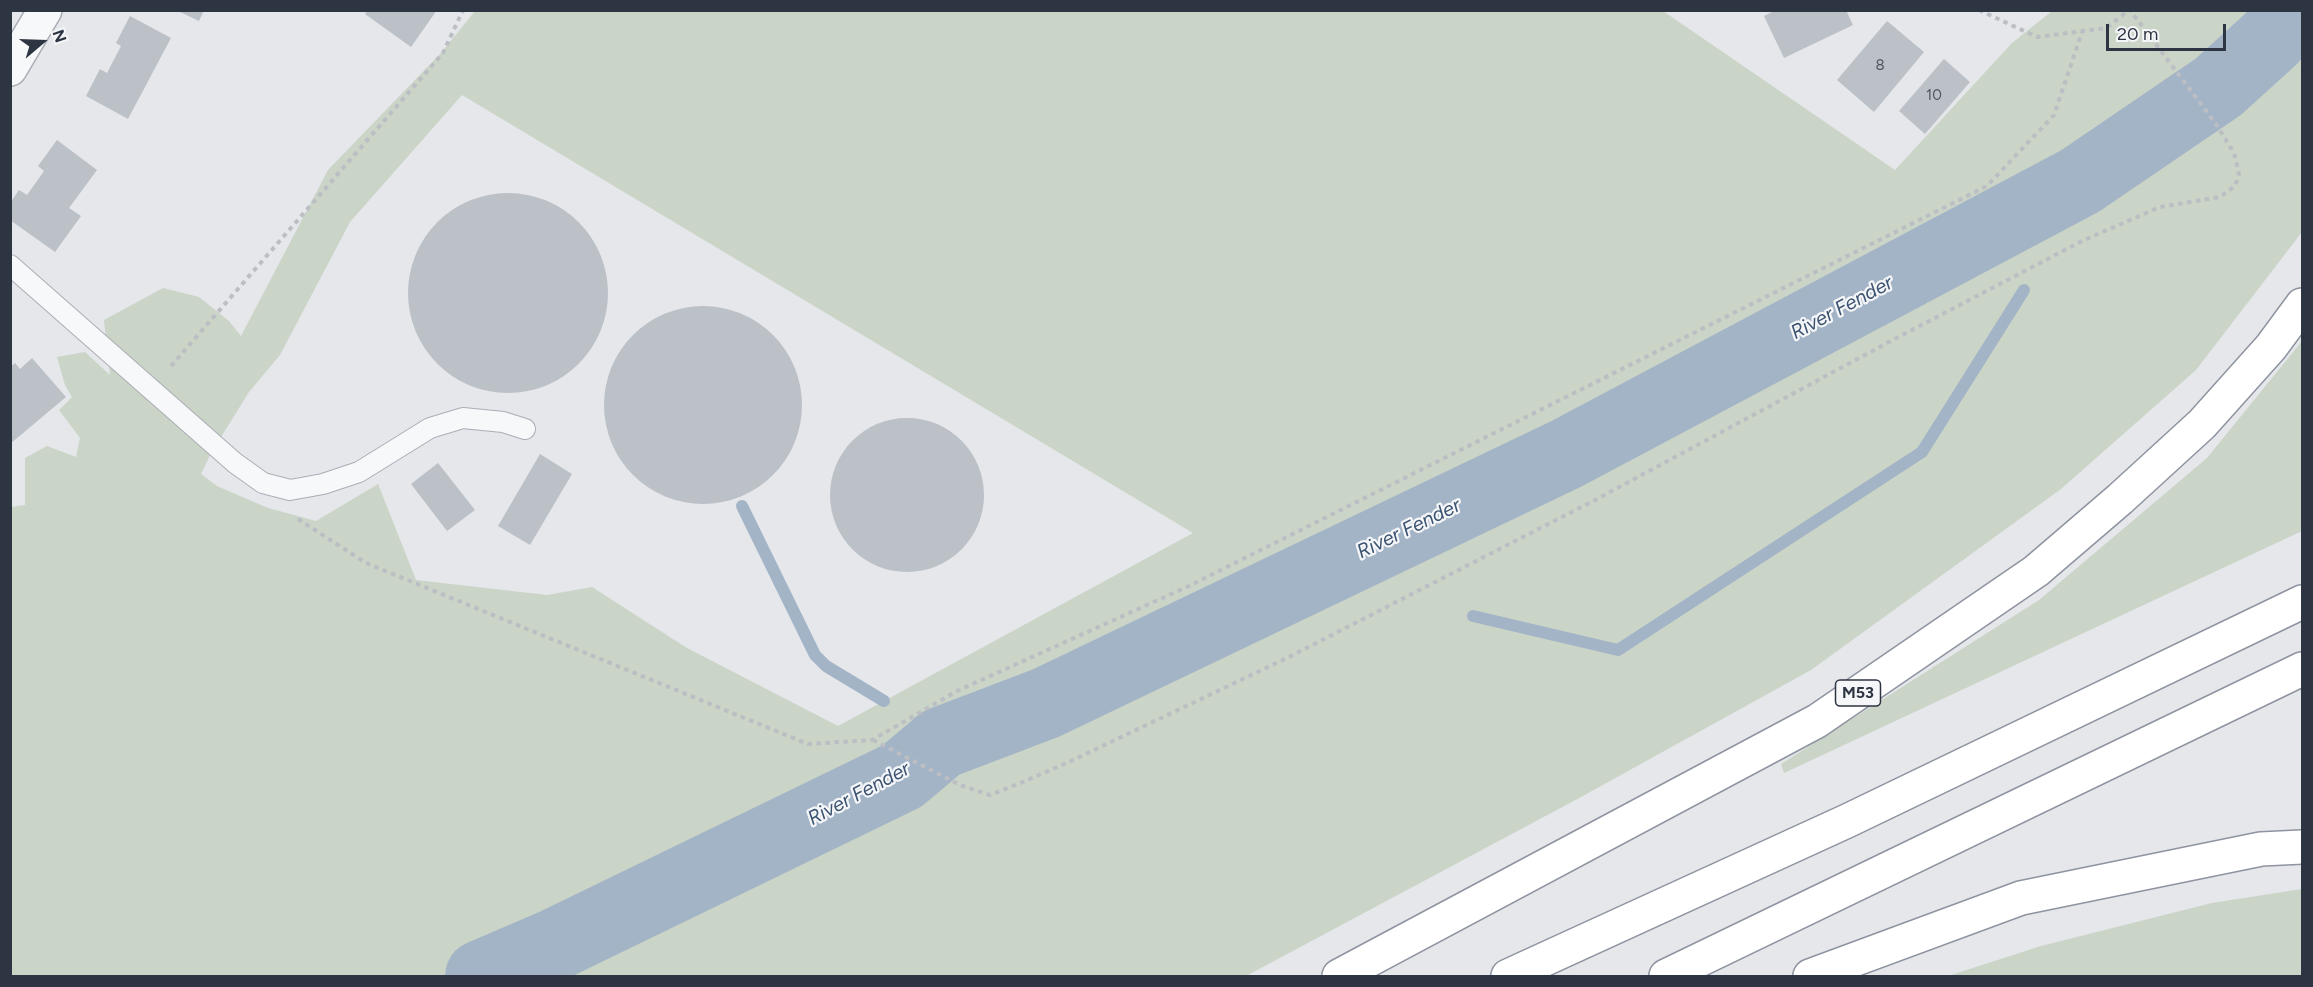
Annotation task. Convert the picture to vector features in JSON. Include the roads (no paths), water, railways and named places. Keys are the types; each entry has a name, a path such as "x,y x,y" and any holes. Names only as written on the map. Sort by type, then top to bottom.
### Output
{"highway":[{"name":"M53","path":"1339,976 1817,721 2036,571 2120,499 2202,423 2271,347 2302,305"},
{"path":"1508,976 1847,821 2302,602"},
{"path":"1666,976 2302,669"},
{"path":"1810,976 2020,898 2261,849 2302,847"}],"street":[{"path":"10,69 45,10"}],"lane":[{"path":"10,265 234,463 263,483 290,490 323,484 359,472 430,428 463,418 503,422 525,429"}],"waterway":[{"name":"River Fender","path":"481,976 558,943 902,776 941,743 1046,703 1566,454 2080,181 2218,87 2271,39 2295,10"},
{"path":"1473,616 1618,650 1922,452 2024,290"},
{"path":"742,506 815,655 826,666 884,701"},
{"path":"919,722 941,743"}]}
